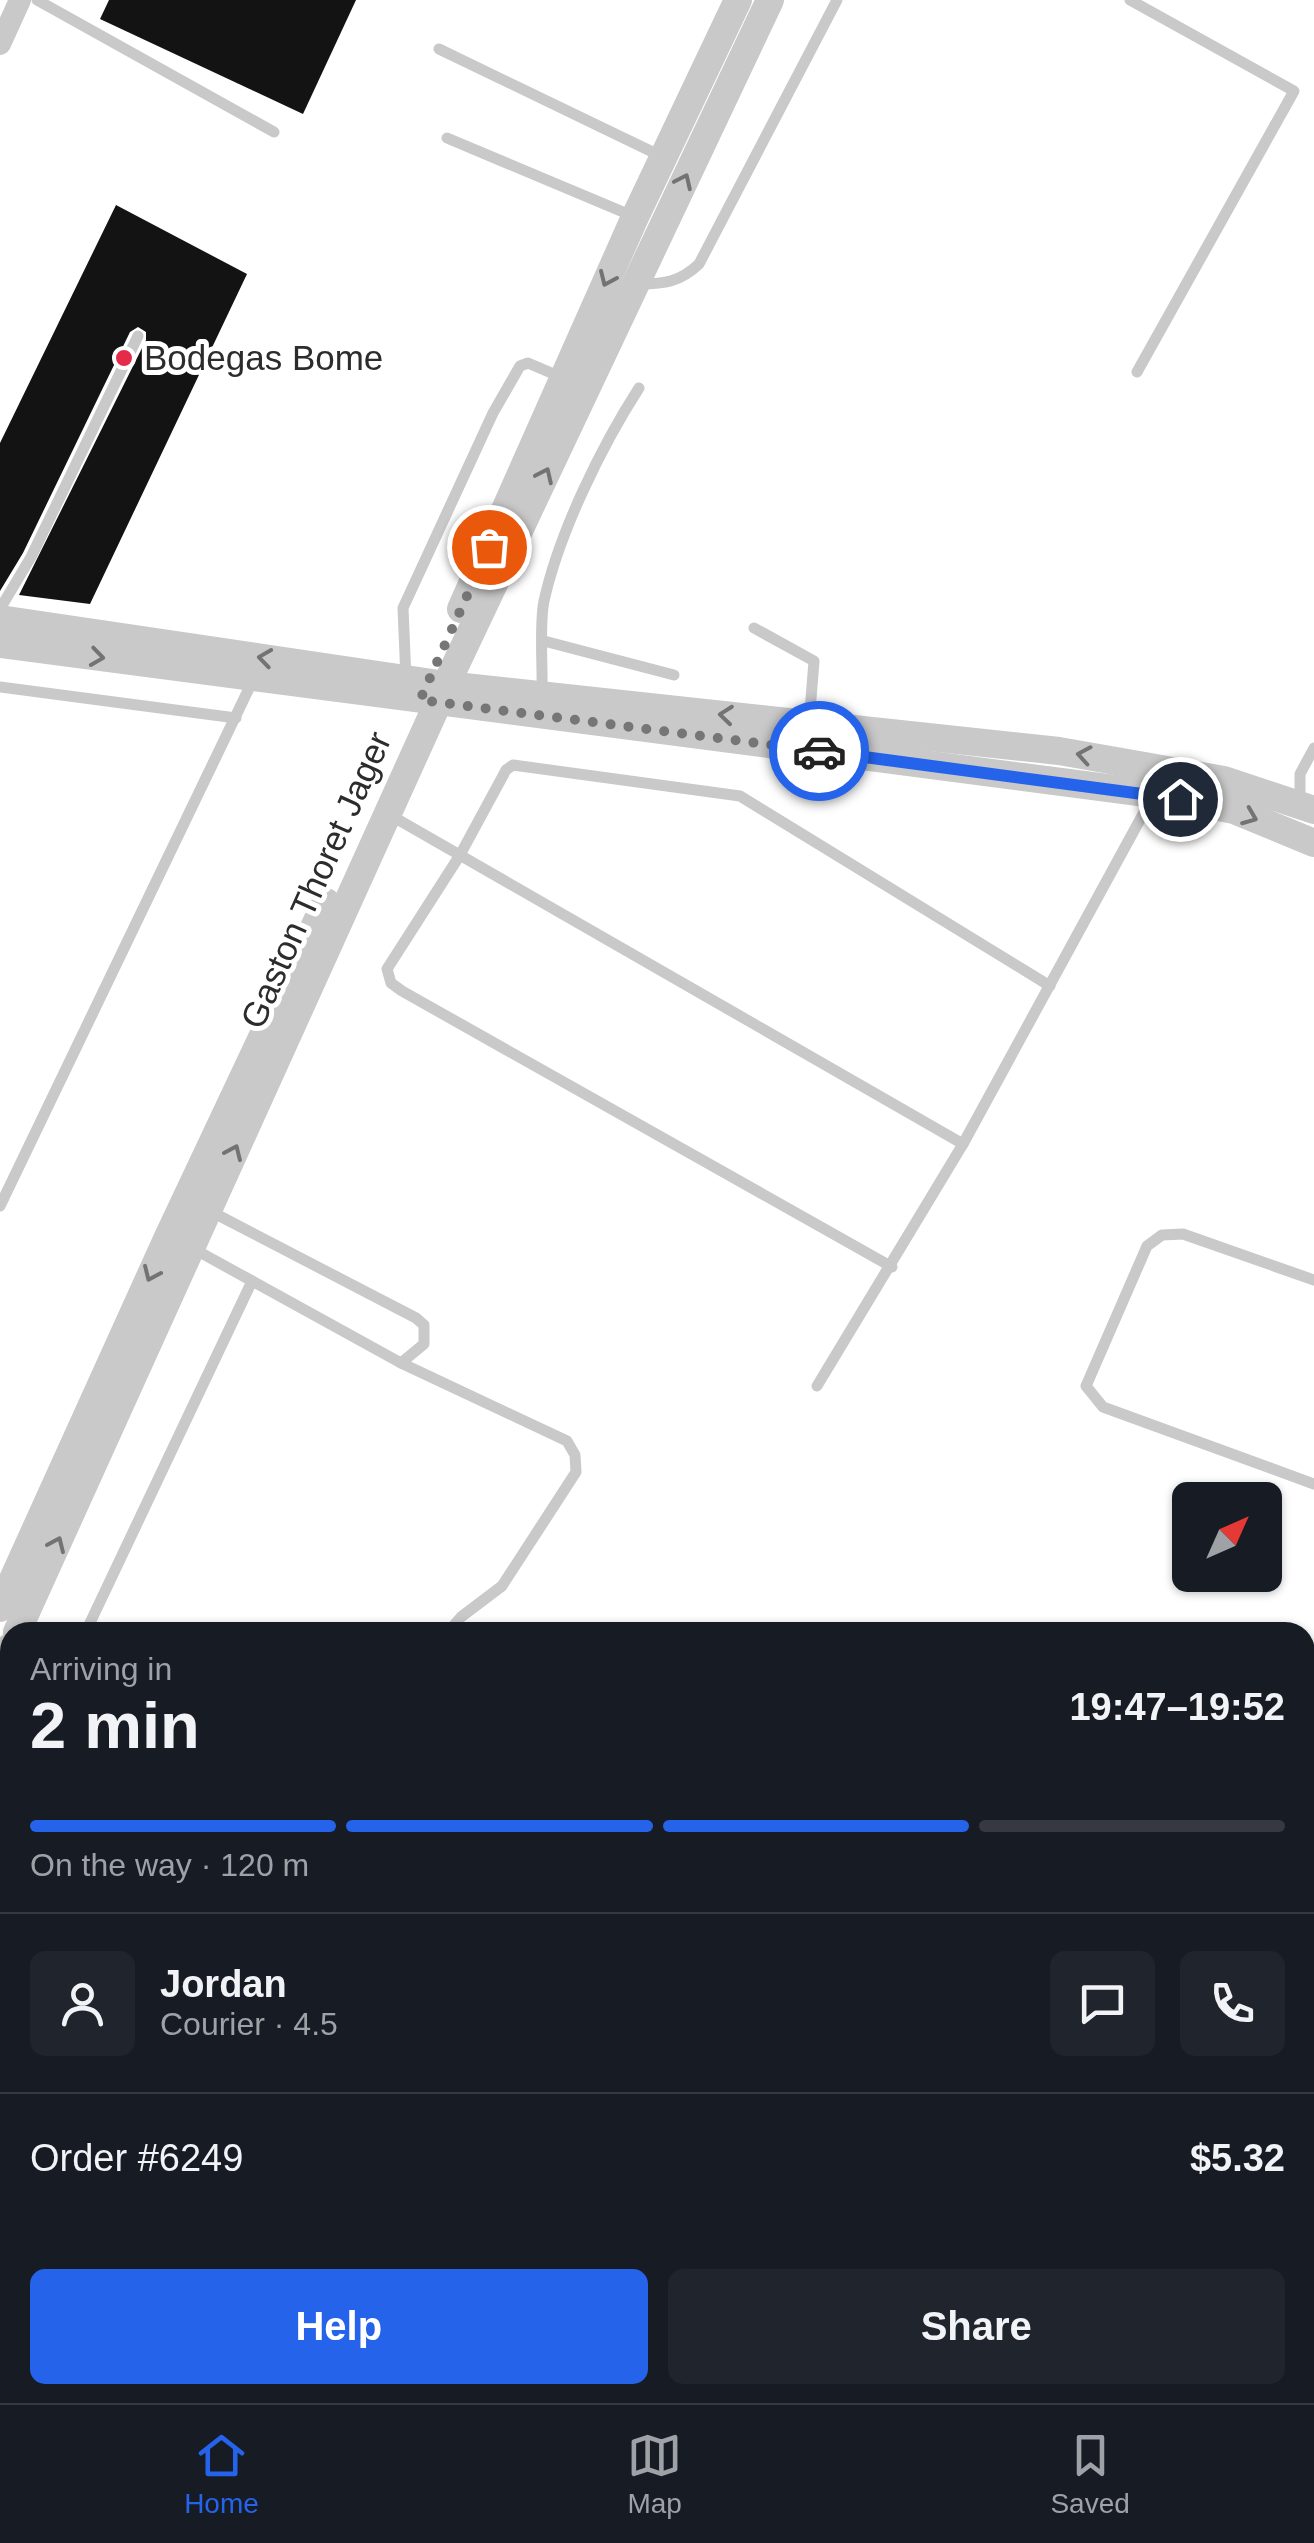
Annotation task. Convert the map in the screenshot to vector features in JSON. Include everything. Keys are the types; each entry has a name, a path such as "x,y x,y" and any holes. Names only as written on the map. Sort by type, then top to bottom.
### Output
{"street":[{"path":"0,44 20,0"},
{"name":"Gaston Thoret Jager","path":"198,1205 634,217 738,0"},
{"name":"Gaston Thoret Jager","path":"0,1608 388,813 428,690 636,284 770,0"},
{"path":"0,619 428,690 1154,794 1234,810 1314,843"},
{"path":"0,644 254,678 542,695 1059,751 1224,780 1307,807"},
{"name":"Gaston Thoret Jager","path":"20,1622 179,1242"}],"lane":[{"path":"37,0 274,132"},
{"path":"636,284 666,284 688,275 698,264 836,0"},
{"path":"1130,0 1294,91 1137,372"},
{"path":"440,49 663,157"},
{"path":"447,138 634,217"},
{"path":"0,610 32,557 138,336"},
{"path":"428,690 404,608 494,413 520,366 528,363 564,378"},
{"path":"542,695 544,601 568,530 617,421 639,388"},
{"path":"754,628 814,661 809,724"},
{"path":"544,642 674,675"},
{"path":"0,1206 254,678"},
{"path":"0,687 236,718"},
{"path":"1307,807 1300,774 1314,748"},
{"path":"892,1267 391,983 387,969 460,855 506,770 514,765 740,796 1050,986"},
{"path":"818,1386 962,1144 1154,794"},
{"path":"388,813 962,1144"},
{"path":"198,1205 416,1318 424,1325 424,1344 401,1363"},
{"path":"1314,1280 1183,1234 1162,1235 1147,1246 1086,1386 1103,1406 1314,1484"},
{"path":"179,1242 401,1363 567,1442 575,1455 576,1472 502,1586 456,1622"},
{"path":"94,1622 252,1281"}],"building":[{"path":"109,0 356,0 303,114 100,19"},
{"name":"Bodegas Bome","path":"116,205 247,274 90,604 19,595 146,340 146,332 138,327 130,332 23,553 0,591 0,443"}],"way so far":[{"path":"489,547 420,700 819,751"}],"place":[{"name":"Bodegas Bome","path":"124,358"}],"route":[{"path":"819,751 1180,799"}]}
